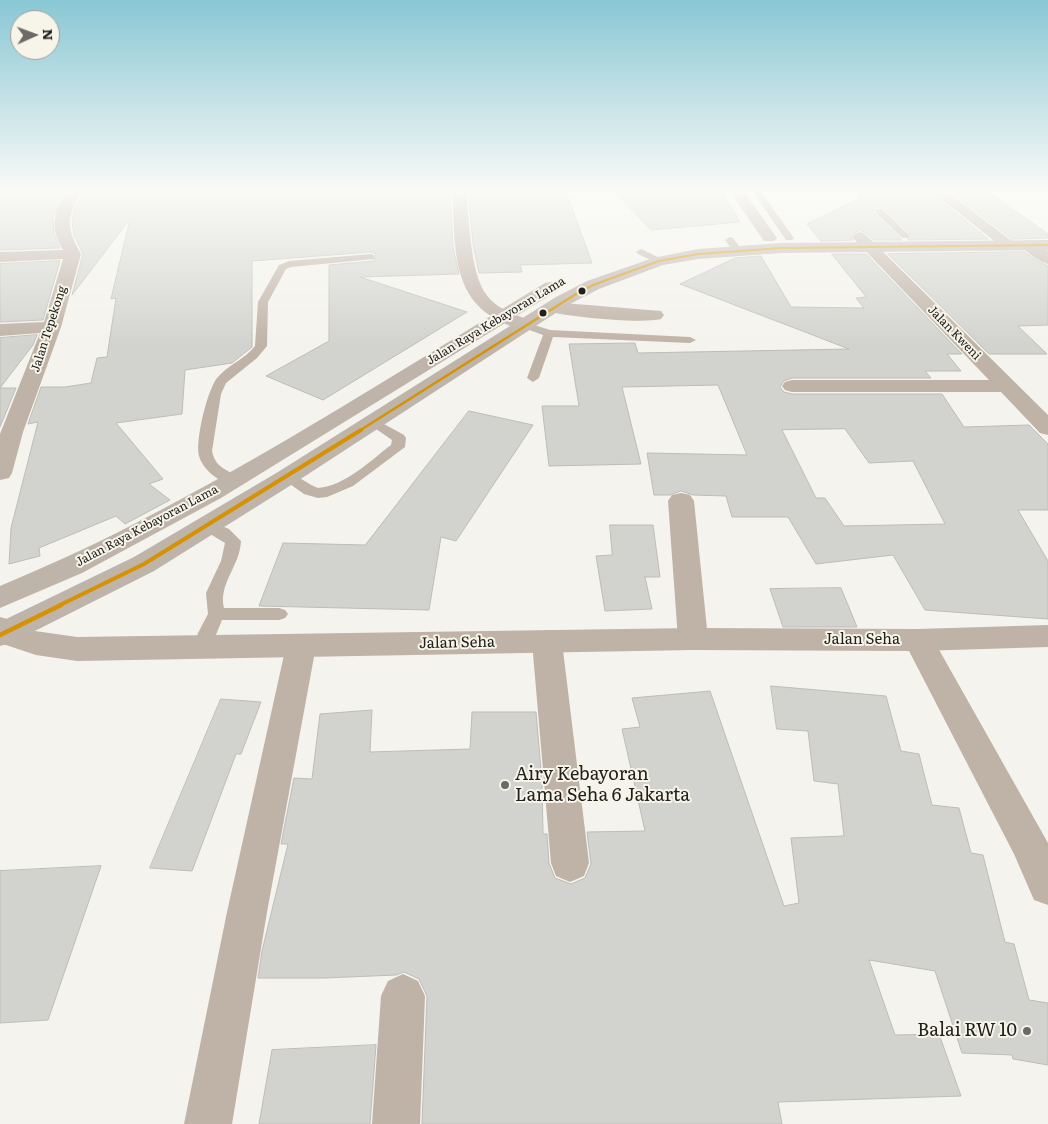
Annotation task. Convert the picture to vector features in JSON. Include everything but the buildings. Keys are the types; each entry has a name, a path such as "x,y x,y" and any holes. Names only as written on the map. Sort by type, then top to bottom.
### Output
{"main road":[{"name":"Jalan Raya Kebayoran Lama","path":"0,598 117,545 233,481 556,284 595,267 650,256 751,241"},
{"name":"Jalan Raya Kebayoran Lama","path":"855,241 869,241"},
{"name":"Jalan Raya Kebayoran Lama","path":"996,241 1021,243"},
{"name":"Jalan Raya Kebayoran Lama","path":"733,245 865,242 1021,243"},
{"name":"Jalan Raya Kebayoran Lama","path":"2,632 144,564 287,477 552,307 650,256"}],"street":[{"path":"0,257 73,254 65,241"},
{"path":"465,241 469,276 478,297 502,316 525,325"},
{"name":"Jalan Kweni","path":"865,242 1048,428"},
{"path":"1021,243 1048,259"},
{"name":"Jalan Tepekong","path":"0,473 6,432 52,327 73,254"},
{"path":"552,307 629,315 655,315"},
{"path":"0,330 52,327"},
{"path":"792,386 1006,386"},
{"path":"681,501 693,639"},
{"name":"Jalan Seha","path":"2,632 46,646 77,650 693,639 918,640 1048,636"},
{"name":"Jalan Seha","path":"918,640 1028,842 1048,886"},
{"path":"547,642 570,863"},
{"path":"208,1124 247,912 301,646"},
{"path":"396,1124 403,996"}],"lane":[{"path":"233,481 213,469 206,460 205,452 214,394 223,379 238,368 260,346 264,302 278,273 282,267 290,264 371,257"},
{"path":"525,325 549,333 690,340"},
{"path":"533,378 549,333"},
{"path":"287,477 301,486 318,493 326,493 340,487 398,447 399,438 373,422"},
{"path":"203,647 207,633 217,614 213,602 215,584 234,552 233,541 208,525"},
{"path":"217,614 279,614"}],"transit line":[{"path":"0,635 144,564 287,477 562,301 593,285 659,261 698,254 781,248 1048,245"}],"place":[{"name":"Airy Kebayoran Lama Seha 6 Jakarta","path":"505,785"},
{"name":"Balai RW 10","path":"1027,1031"}]}
